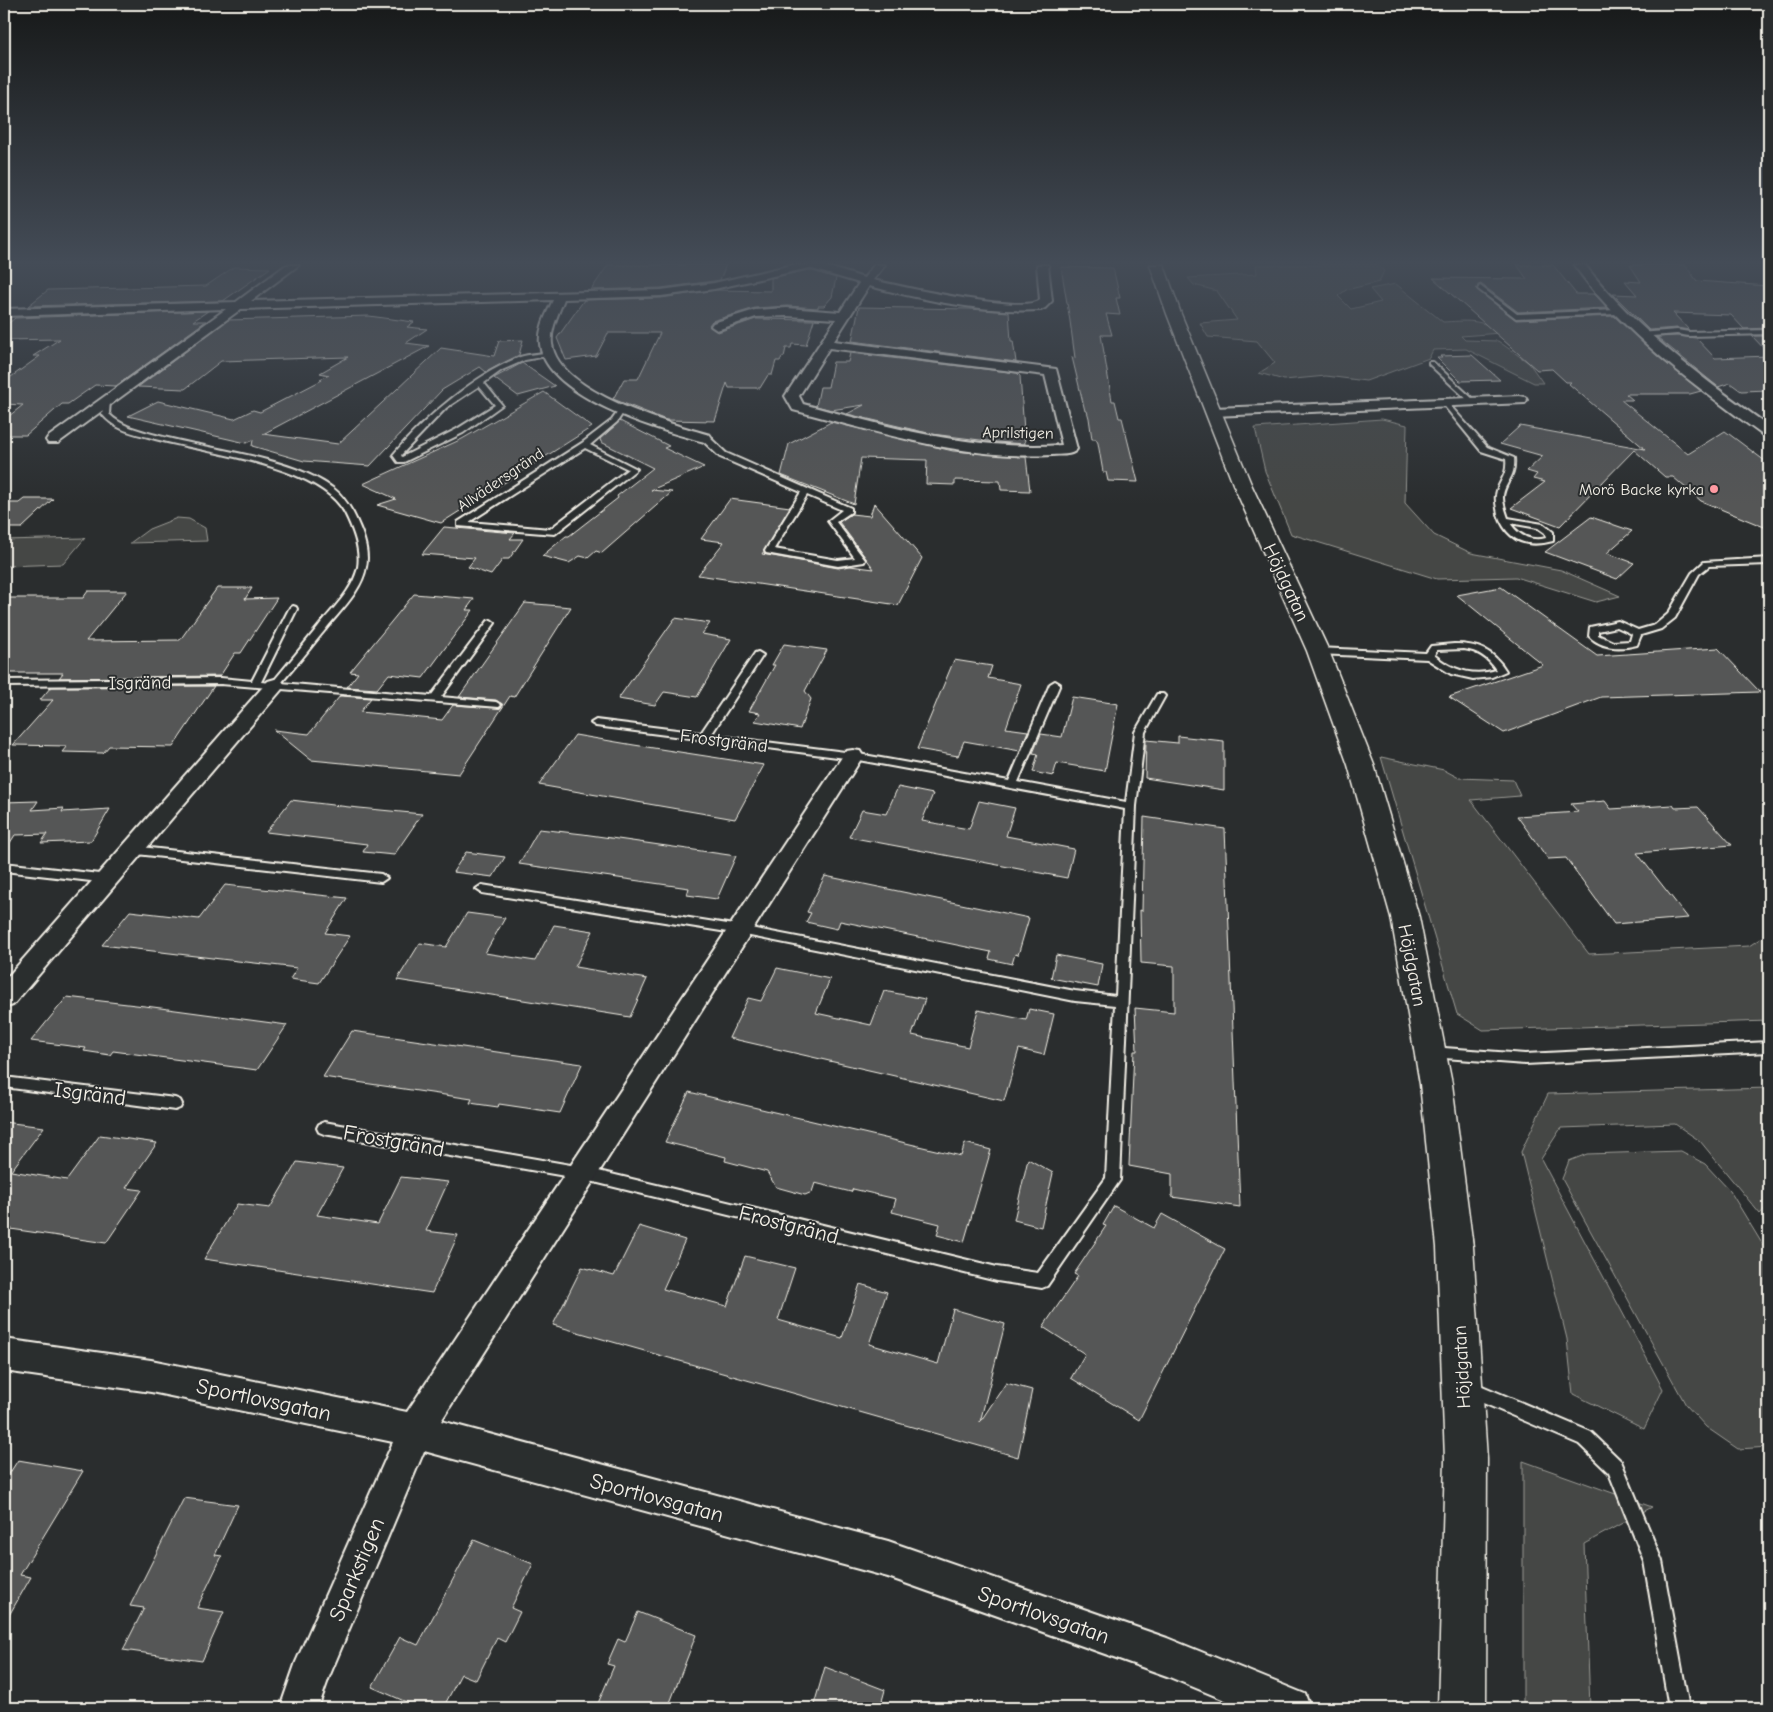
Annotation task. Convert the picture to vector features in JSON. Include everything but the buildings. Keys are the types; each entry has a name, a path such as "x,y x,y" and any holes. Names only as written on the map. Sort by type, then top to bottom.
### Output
{"street":[{"path":"53,440 184,345"},
{"path":"546,345 550,354 568,378 599,399 665,427 706,438"},
{"name":"Aprilstigen","path":"825,345 792,396 798,407 913,437 979,450 1044,452 1070,449 1051,372 833,345"},
{"name":"Höjdgatan","path":"1187,345 1242,484 1318,651 1361,765 1405,917 1436,1084 1455,1247 1466,1459 1462,1708"},
{"path":"1653,345 1767,429"},
{"path":"1213,412 1520,400"},
{"path":"4,998 108,879 265,684"},
{"path":"415,1431 853,756"},
{"name":"Sportlovsgatan","path":"4,1354 151,1376 415,1431 888,1560 1167,1658 1290,1708"},
{"name":"Sparkstigen","path":"299,1708 310,1676 415,1431"}],"lane":[{"path":"480,383 499,405 460,431 401,460 397,455 444,407 500,369 523,358 550,354"},
{"path":"1432,363 1473,402"},
{"path":"107,400 105,414 114,425 161,440 277,467 302,476 330,490 341,500 350,514 359,533 363,555 360,573 342,603 265,684"},
{"path":"1444,402 1484,449 1510,458 1512,472 1499,498 1504,520 1512,533 1525,540 1539,543 1550,539 1549,532 1540,526 1504,520"},
{"name":"Allvädersgränd","path":"585,445 633,469 552,532 461,524 585,445 615,421 622,410"},
{"path":"706,438 723,455 806,491 848,510 832,522 861,560 838,562 769,551 806,491"},
{"path":"1637,633 1658,627 1672,616 1696,573 1707,564 1769,561"},
{"path":"265,684 293,609"},
{"path":"435,698 491,623"},
{"path":"1318,651 1429,656 1442,667 1464,676 1488,677 1501,671 1495,658 1474,648 1456,646 1434,648 1429,656"},
{"path":"704,737 758,655"},
{"name":"Isgränd","path":"4,683 221,681 403,698 435,698 496,705"},
{"path":"1012,785 1055,684"},
{"path":"482,889 740,930 1074,996 1120,1001 1131,806 1140,732 1160,696"},
{"name":"Frostgränd","path":"596,723 853,756 1131,806"},
{"path":"132,850 381,878"},
{"path":"4,867 108,879"},
{"name":"Frostgränd","path":"324,1128 582,1174 997,1274 1042,1281 1113,1180 1120,1001"},
{"path":"1430,1052 1525,1059 1769,1047"},
{"name":"Isgränd","path":"4,1082 176,1104"},
{"path":"1462,1386 1585,1438 1615,1467 1653,1561 1679,1708"}],"shaded area":[{"path":"1260,345 1503,345 1529,363 1543,383 1534,383 1466,349 1433,350 1429,358 1366,381 1326,376 1284,380 1259,373 1275,363"},
{"path":"1382,419 1407,425 1405,503 1434,535 1471,553 1561,570 1620,596 1596,602 1516,577 1437,579 1291,534 1265,471 1255,428"},
{"path":"177,518 189,519 205,528 207,541 130,543 149,529"},
{"path":"85,538 63,564 4,566 4,540"},
{"path":"1381,757 1444,770 1459,778 1513,780 1520,796 1471,800 1589,954 1749,946 1769,933 1769,1021 1483,1030 1457,1014"},
{"path":"1769,1088 1769,1204 1760,1214 1700,1141 1675,1124 1561,1128 1541,1159 1663,1389 1644,1429 1573,1394 1567,1339 1521,1152 1548,1094"},
{"path":"1681,1151 1705,1164 1730,1191 1769,1255 1769,1447 1738,1449 1706,1427 1686,1405 1562,1179 1569,1161 1587,1154"},
{"path":"1523,1461 1652,1507 1584,1544 1590,1708 1523,1708"}],"place":[{"name":"Morö Backe kyrka","path":"1714,489"}]}
